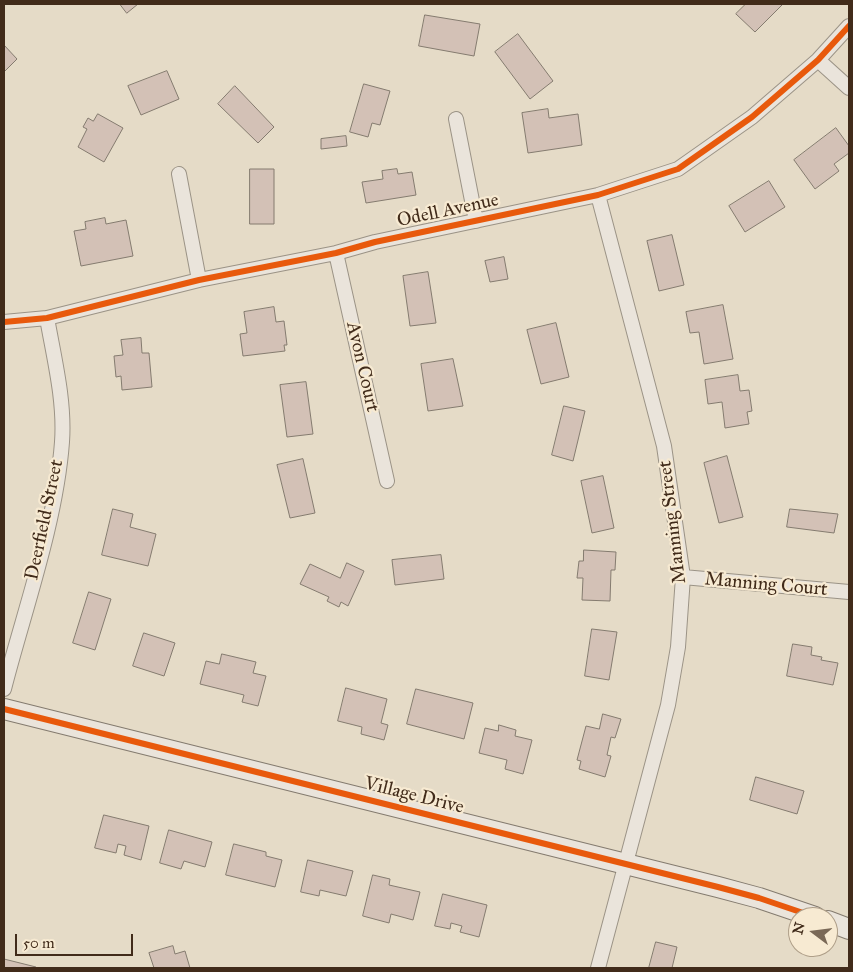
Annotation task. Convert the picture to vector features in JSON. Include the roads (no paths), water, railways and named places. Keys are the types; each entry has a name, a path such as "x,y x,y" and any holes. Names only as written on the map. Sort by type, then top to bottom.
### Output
{"main road":[{"name":"Village Drive","path":"4,709 759,898 788,908"}],"street":[{"name":"Odell Avenue","path":"4,322 47,318 199,280 336,253 375,242 598,195 678,169 752,116 818,60 849,26"},
{"path":"818,60 849,88"},
{"path":"456,119 476,221"},
{"path":"180,174 199,280"},
{"name":"Manning Street","path":"598,195 664,446 683,577 678,647 668,705 627,865 598,968"},
{"name":"Avon Court","path":"336,253 387,481"},
{"name":"Deerfield Street","path":"4,690 54,498 62,441 59,390 47,318"},
{"name":"Manning Court","path":"683,577 849,592"}]}
